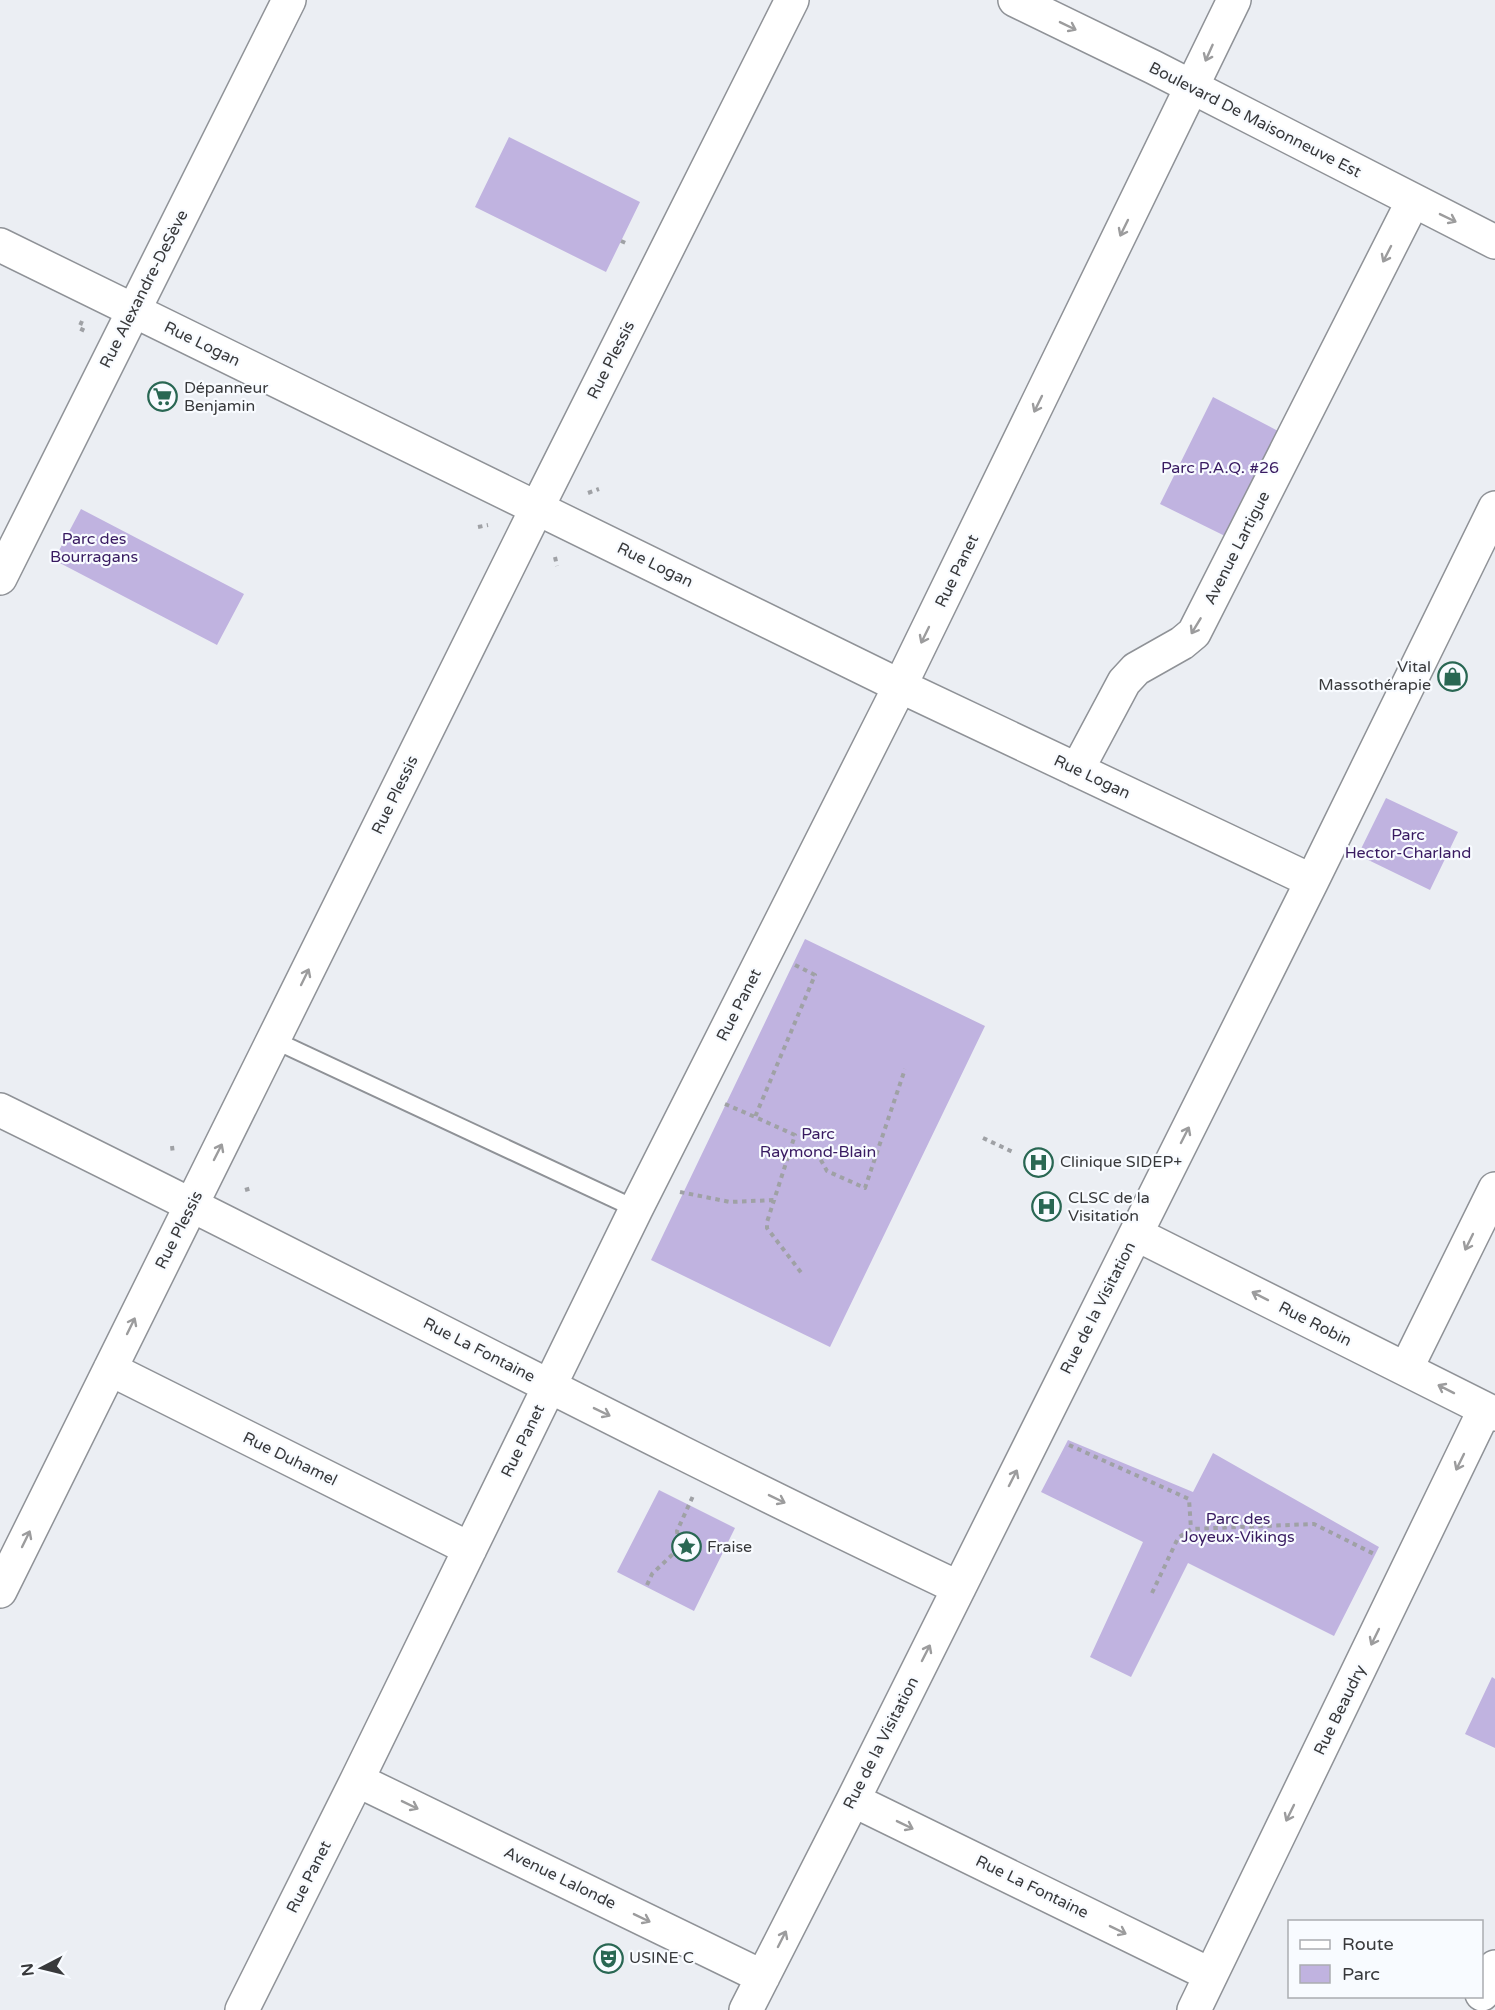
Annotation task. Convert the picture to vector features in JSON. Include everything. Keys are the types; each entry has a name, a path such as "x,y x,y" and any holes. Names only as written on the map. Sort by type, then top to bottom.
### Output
{"street":[{"name":"Rue Alexandre-DeSève","path":"0,578 289,0"},
{"name":"Rue Plessis","path":"0,1591 537,507 792,0"},
{"name":"Boulevard De Maisonneuve Est","path":"1015,0 1192,87 1495,242"},
{"name":"Rue Panet","path":"242,2010 636,1209 900,686 1234,0"},
{"name":"Avenue Lartigue","path":"1077,770 1124,682 1136,669 1182,643 1194,633 1413,201"},
{"name":"Rue Logan","path":"0,245 900,686 1312,881"},
{"name":"Rue de la Visitation","path":"746,2010 1136,1234 1495,508"},
{"name":"Rue La Fontaine","path":"0,1110 959,1588"},
{"path":"1406,1370 1495,1189"},
{"name":"Rue Robin","path":"1136,1234 1490,1412"},
{"name":"Rue Duhamel","path":"110,1369 470,1549"},
{"name":"Rue Beaudry","path":"1194,2010 1490,1412"},
{"name":"Avenue Lalonde","path":"357,1780 763,1977"},
{"name":"Rue La Fontaine","path":"853,1800 1211,1975"},
{"path":"1483,1991 1495,1967"}],"lane":[{"path":"274,1040 636,1209"}],"path":[{"path":"621,241 628,244"},
{"path":"588,493 598,489"},
{"path":"478,527 488,525"},
{"path":"555,557 557,566"},
{"path":"754,1117 815,975 791,962"},
{"path":"789,1157 817,1153 827,1171 865,1188 905,1069"},
{"path":"721,1102 795,1136 767,1228 803,1275"},
{"path":"983,1138 1015,1153"},
{"path":"172,1146 173,1154"},
{"path":"245,1190 252,1188"},
{"path":"677,1191 696,1197 730,1202 775,1200"},
{"path":"1062,1442 1189,1499 1191,1529"},
{"path":"647,1585 652,1574 675,1552 679,1545 677,1531 694,1492"},
{"path":"1152,1593 1178,1538 1191,1529 1314,1524 1381,1558"}],"green space":[{"path":"509,137 640,202 606,272 475,207"},
{"name":"Parc P.A.Q. #26","path":"1213,397 1280,432 1225,536 1160,504"},
{"name":"Parc des Bourragans","path":"81,509 244,594 217,645 54,560"},
{"name":"Parc Hector-Charland","path":"1386,798 1458,832 1430,890 1358,855"},
{"name":"Parc Raymond-Blain","path":"805,939 985,1026 830,1347 651,1260"},
{"name":"Parc des Joyeux-Vikings","path":"1068,1440 1193,1492 1213,1453 1379,1547 1334,1636 1188,1563 1131,1677 1090,1657 1143,1542 1041,1492"},
{"path":"659,1490 735,1528 694,1611 617,1572"},
{"path":"1492,1677 1495,1679 1495,1748 1465,1734"}],"place":[{"name":"Dépanneur Benjamin","path":"163,397"},
{"name":"Vital Massothérapie","path":"1452,676"},
{"name":"Clinique SIDEP+","path":"1039,1162"},
{"name":"CLSC de la Visitation","path":"1047,1207"},
{"name":"Fraise","path":"686,1547"},
{"name":"USINE C","path":"608,1958"}]}
